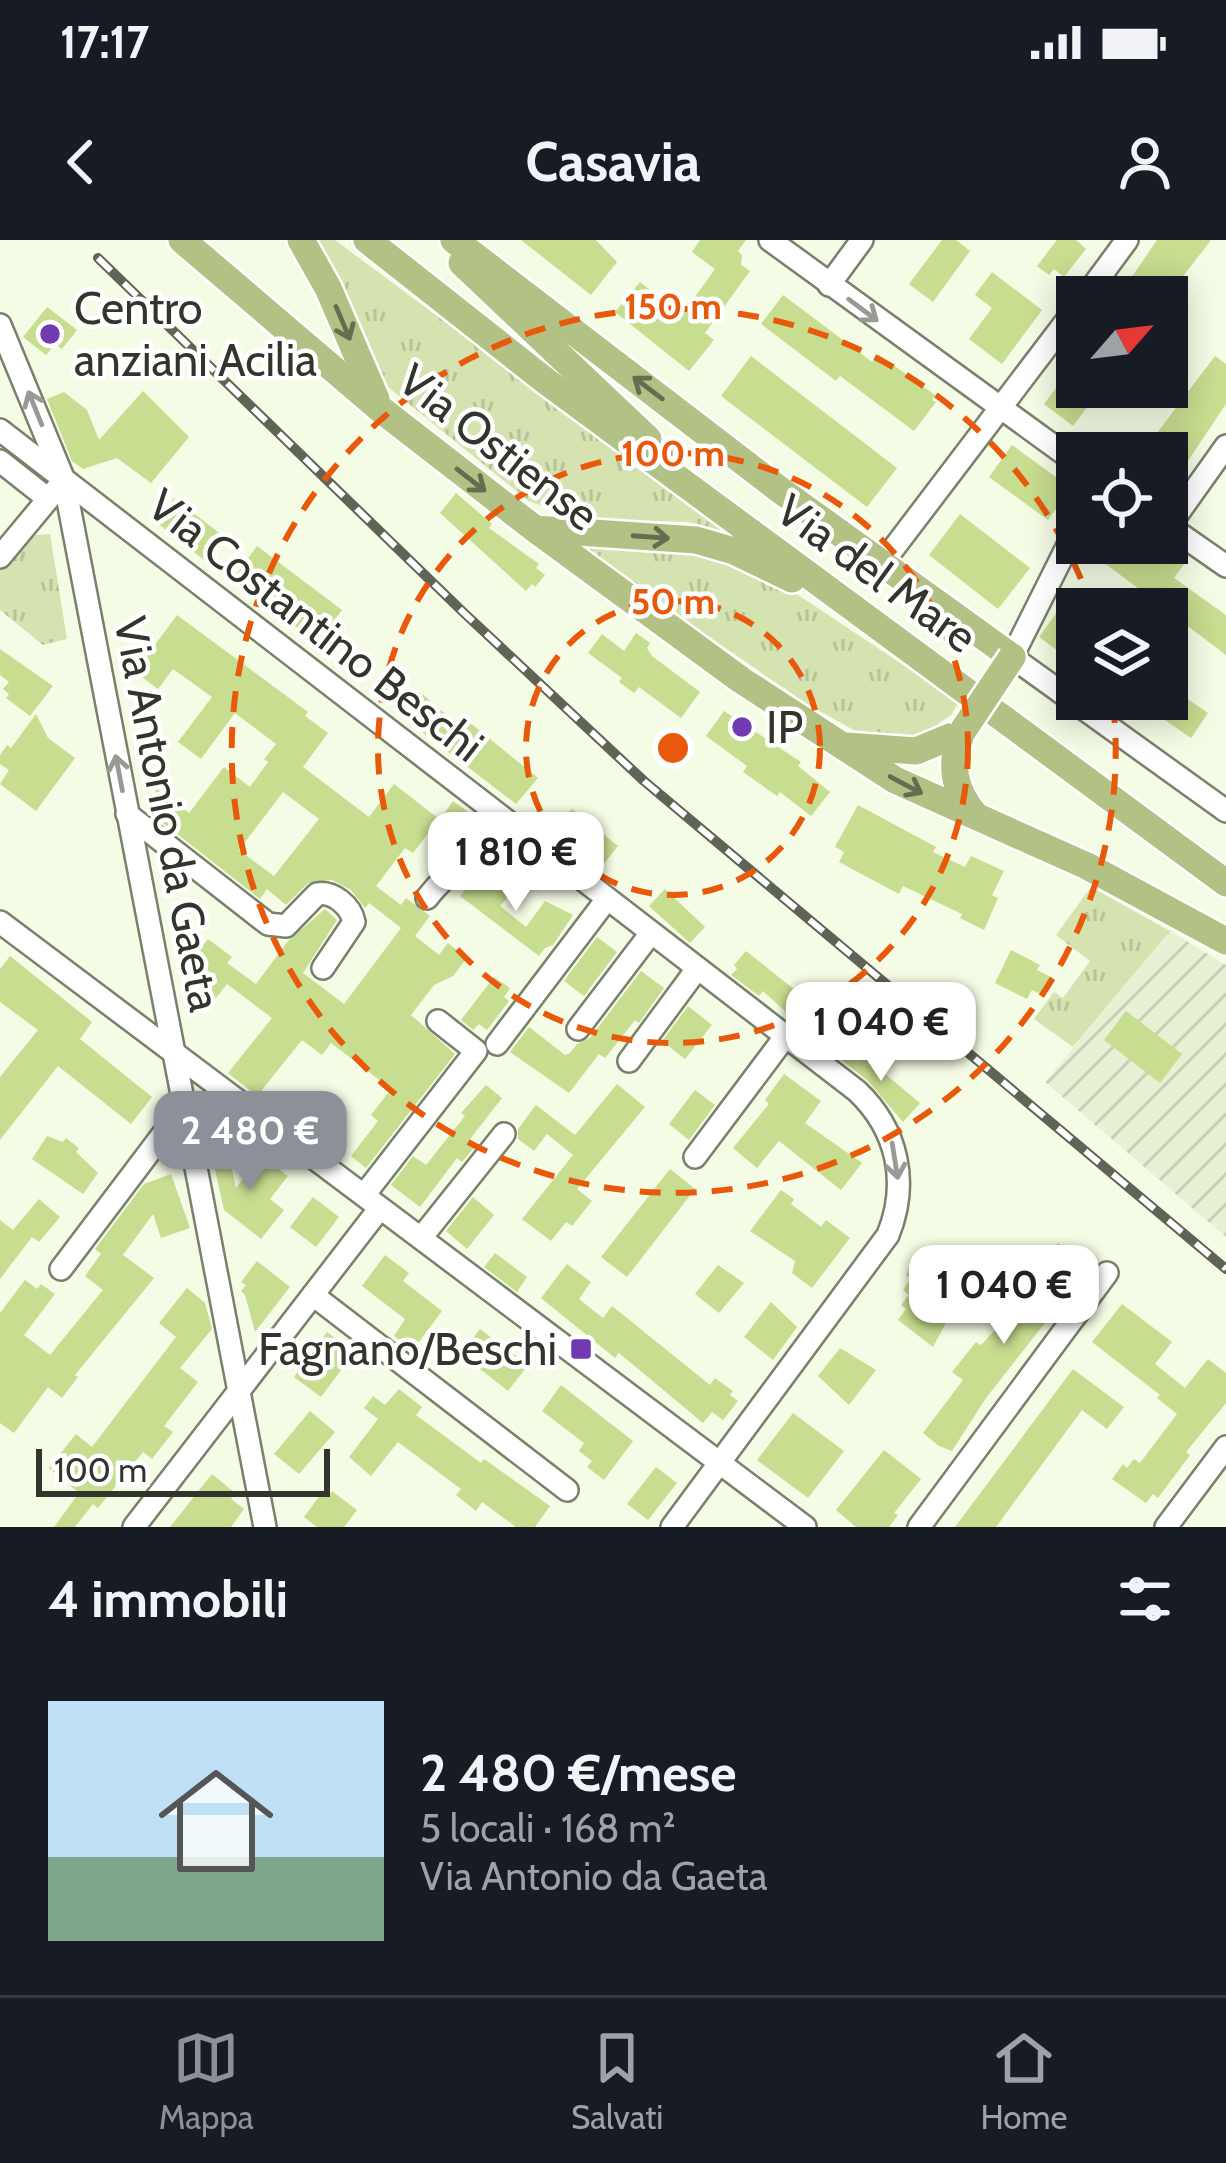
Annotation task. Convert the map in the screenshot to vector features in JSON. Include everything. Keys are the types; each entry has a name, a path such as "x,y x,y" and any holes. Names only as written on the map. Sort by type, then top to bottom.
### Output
{"main road":[{"name":"Via Ostiense","path":"182,240 379,408 535,529 670,631 837,744 908,787 1087,866 1226,940"},
{"path":"301,240 328,287 379,408"},
{"name":"Via del Mare","path":"367,240 547,382 1226,883"},
{"path":"441,240 709,502"},
{"path":"454,240 881,565 1012,657 962,732 954,756 960,795 978,818"},
{"path":"535,529 715,545 776,571 901,642"},
{"name":"Via Ostiense","path":"837,744 908,752 962,732"}],"street":[{"path":"770,240 1056,448"},
{"path":"830,285 862,240"},
{"path":"1100,276 1127,240"},
{"name":"Via Antonio da Gaeta","path":"2,330 64,480 265,1527"},
{"path":"881,565 1056,335"},
{"name":"Via Costantino Beschi","path":"0,430 857,1091 881,1118 896,1159 898,1204 888,1235 672,1527"},
{"path":"1188,498 1226,446"},
{"path":"0,461 47,498"},
{"path":"0,557 64,480"},
{"path":"1188,539 1226,566"},
{"path":"1058,564 1012,657 1226,811"},
{"path":"127,814 268,924 286,926 316,894 332,895 355,922 323,968"},
{"path":"427,898 450,869 506,821"},
{"path":"497,1044 607,899"},
{"path":"0,922 805,1527"},
{"path":"578,1029 651,933"},
{"path":"629,1061 697,969"},
{"path":"134,1527 313,1295 476,1051 438,1021"},
{"path":"695,1157 785,1037"},
{"path":"61,1269 185,1105"},
{"path":"421,1238 504,1135"},
{"path":"919,1527 1107,1273"},
{"path":"313,1295 567,1490"},
{"path":"1166,1527 1226,1447"}],"shaded area":[{"path":"1170,931 1226,965 1226,1237 1045,1082"}],"green space":[{"path":"315,240 335,240 727,532 689,522 574,518 529,501 388,387"},
{"path":"50,534 67,639 43,645 0,610 0,571 22,536"},
{"path":"572,543 706,549 780,583 959,702 951,715 913,741 861,734 807,704"},
{"path":"1091,887 1170,931 1073,1047 1034,1019 1054,992 1063,998 1090,961 1056,935"}],"building":[{"path":"521,240 596,240 617,262 591,295"},
{"path":"700,240 746,240 738,251 741,265 750,271 705,333 714,340 689,371 615,312 640,282 682,315 715,269 692,252"},
{"path":"942,240 956,240 970,251 933,302 909,284"},
{"path":"1057,240 1076,240 1086,249 1065,276 1054,269 1049,275 1037,266"},
{"path":"1157,240 1211,240 1183,276 1132,276"},
{"path":"992,272 1042,310 1002,364 969,339 992,308 975,295"},
{"path":"783,295 872,362 878,354 935,395 932,400 936,402 914,431 840,376 836,381 761,324"},
{"name":"Centro anziani Acilia","path":"47,307 77,330 62,349 55,344 46,355 23,337"},
{"path":"751,356 897,468 867,507 721,396"},
{"path":"1215,356 1226,364 1226,404 1188,461 1188,432 1158,432 1176,408 1188,408 1188,392"},
{"path":"1056,388 1056,408 1086,408 1073,426 1044,404"},
{"path":"143,391 189,437 151,483 117,458 83,469 72,461 47,399 64,392 87,410 99,440"},
{"path":"1012,445 1056,477 1056,509 1048,520 989,477"},
{"path":"456,493 492,524 489,528 539,564 536,568 545,575 535,587 532,584 526,591 440,513"},
{"path":"174,498 223,536 204,560 156,522"},
{"path":"960,514 1030,568 998,609 929,555"},
{"path":"257,546 342,610 317,643 233,579"},
{"path":"1106,564 1184,564 1174,578 1226,615 1226,655 1188,626 1188,588 1138,588"},
{"path":"1056,614 1056,650 1039,637"},
{"path":"177,615 308,712 305,716 328,733 303,767 369,817 394,784 439,819 413,853 405,848 376,886 401,905 406,898 430,916 415,936 439,955 448,943 467,958 453,976 434,985 411,1015 455,1054 366,1168 351,1156 378,1121 371,1115 391,1089 331,1043 322,1055 302,1040 257,1096 228,1073 272,1018 227,984 216,998 183,972 208,939 232,957 227,963 256,984 288,941 325,909 337,920 303,973 344,1004 401,928 369,903 365,908 351,890 332,880 308,883 286,905 267,889 260,899 149,812 152,809 145,805 157,789 189,813 224,767 250,787 276,744 235,713 201,759 178,742 212,697 173,669 158,689 135,672","holes":["283,792 319,819 274,876 239,850"]},
{"path":"636,633 650,643 647,648 652,656 700,692 681,718 639,687 634,693 588,653 602,634 624,651"},
{"path":"0,649 53,686 30,716 6,698 9,694 3,689 9,682 0,675"},
{"path":"420,692 463,729 469,722 538,778 516,804 400,715"},
{"path":"1188,699 1208,713 1191,738 1165,720 1188,720"},
{"path":"724,711 801,762 798,766 830,792 811,816 743,772 747,766 706,736"},
{"path":"36,714 48,738 75,758 36,811 0,784 9,770 0,764 0,755 7,745 11,748"},
{"path":"453,801 481,821 464,841 438,823"},
{"path":"858,805 965,867 971,856 1004,871 992,895 998,898 984,930 903,886 899,894 839,862 844,852 835,847"},
{"path":"572,809 618,846 603,865 599,862 593,869 547,832"},
{"path":"483,868 512,892 500,906 526,927 545,901 573,915 553,945 539,956 460,896"},
{"path":"665,889 705,927 690,943 649,906"},
{"path":"597,937 617,952 584,996 564,981"},
{"path":"1011,950 1040,965 1037,970 1053,978 1044,996 1032,990 1027,999 995,983"},
{"path":"746,951 838,1024 825,1038 820,1033 815,1039 763,991 759,996 731,975"},
{"path":"10,956 92,1022 80,1039 152,1097 131,1124 58,1066 0,1140 0,1077 38,1030 0,1002 0,969"},
{"path":"641,971 664,988 639,1023 635,1020 605,1058 599,1054 569,1093 510,1052 529,1027 565,1055 570,1053 590,1038"},
{"path":"494,977 510,988 504,997 509,1001 487,1030 479,1024 473,1030 461,1020"},
{"path":"688,1006 712,1025 685,1059 662,1041"},
{"path":"1126,1011 1182,1054 1160,1083 1104,1040"},
{"path":"850,1045 920,1103 903,1122 868,1081 839,1058"},
{"path":"784,1074 821,1101 805,1123 862,1163 841,1190 779,1141 757,1168 733,1148 769,1104 765,1100"},
{"path":"617,1084 645,1107 577,1189 592,1201 572,1226 566,1222 551,1241 522,1219 573,1155 547,1134 534,1151 518,1139 518,1129 536,1105 575,1135"},
{"path":"486,1085 502,1098 470,1139 477,1144 462,1162 457,1158 420,1207 391,1185 413,1156 426,1165"},
{"path":"695,1090 715,1105 689,1140 669,1124"},
{"path":"310,1102 321,1110 325,1104 340,1116 320,1143 294,1124"},
{"path":"47,1136 63,1142 66,1138 98,1173 83,1194 32,1159"},
{"path":"227,1148 236,1188 261,1155 288,1176 270,1199 284,1210 261,1239 224,1210 211,1151"},
{"path":"670,1169 695,1189 627,1277 601,1257"},
{"path":"171,1174 190,1228 161,1238 153,1214 123,1255 154,1278 75,1375 62,1398 48,1387 14,1433 0,1423 0,1313 25,1280 55,1294 24,1335 50,1355 103,1290 85,1276 101,1254 95,1249 144,1184"},
{"path":"781,1190 821,1227 826,1220 850,1238 812,1288 792,1273 795,1261 750,1231"},
{"path":"313,1197 339,1217 316,1247 290,1227"},
{"path":"473,1197 494,1215 467,1249 446,1231"},
{"path":"39,1199 60,1217 39,1242 32,1237 0,1279 0,1220 13,1230"},
{"path":"1058,1243 1088,1268 986,1398 952,1451 939,1446 923,1433 963,1380 952,1372 1040,1278 1034,1273"},
{"path":"921,1248 957,1276 947,1300 953,1305 943,1317 947,1321 933,1347 898,1320 909,1295 903,1290 911,1279 906,1275"},
{"path":"495,1253 527,1277 517,1292 484,1267"},
{"path":"385,1255 409,1273 403,1281 442,1311 413,1350 394,1336 405,1319 362,1286"},
{"path":"257,1261 290,1287 255,1332 241,1291 246,1285 241,1282"},
{"path":"567,1264 591,1282 579,1299 603,1318 612,1306 710,1385 715,1378 733,1391 730,1395 738,1401 723,1420 712,1412 703,1423 619,1353 615,1358 541,1298"},
{"path":"718,1265 744,1283 719,1313 695,1294"},
{"path":"187,1288 205,1303 212,1329 180,1368 198,1382 164,1426 173,1432 152,1459 143,1452 98,1508 93,1504 75,1527 54,1527 79,1493 49,1468 76,1434 92,1447 176,1337 159,1323"},
{"path":"771,1302 797,1327 773,1360 744,1337"},
{"path":"1122,1304 1172,1342 1155,1364 1185,1388 1208,1359 1226,1373 1226,1403 1186,1452 1190,1455 1158,1498 1153,1494 1146,1503 1112,1479 1123,1464 1127,1468 1134,1459 1140,1463 1177,1414 1092,1342"},
{"path":"480,1329 528,1365 508,1391 461,1354"},
{"path":"327,1332 354,1353 321,1397 294,1377"},
{"path":"840,1348 876,1370 849,1405 818,1376"},
{"path":"1073,1369 1124,1407 1107,1429 1082,1410 996,1527 955,1527"},
{"path":"561,1385 633,1441 604,1480 587,1467 592,1461 579,1451 584,1443 542,1411"},
{"path":"399,1389 422,1407 416,1415 550,1506 535,1527 516,1527 482,1502 476,1511 456,1495 461,1489 398,1442 371,1476 349,1457 378,1419 364,1408 373,1396 385,1405"},
{"path":"310,1411 335,1432 299,1474 274,1454"},
{"path":"793,1413 844,1451 808,1498 757,1460"},
{"path":"884,1450 921,1479 894,1513 898,1515 889,1527 856,1527 836,1510"},
{"path":"656,1467 677,1483 648,1520 627,1504"},
{"path":"212,1474 235,1493 231,1499 244,1509 231,1527 170,1527"},
{"path":"324,1490 357,1510 344,1527 317,1527 304,1517"}],"railway":[{"path":"98,258 644,781 1226,1269"}],"place":[{"name":"Centro anziani Acilia","path":"50,334"},
{"name":"IP","path":"742,727"},
{"name":"Fagnano/Beschi","path":"581,1349"}]}
